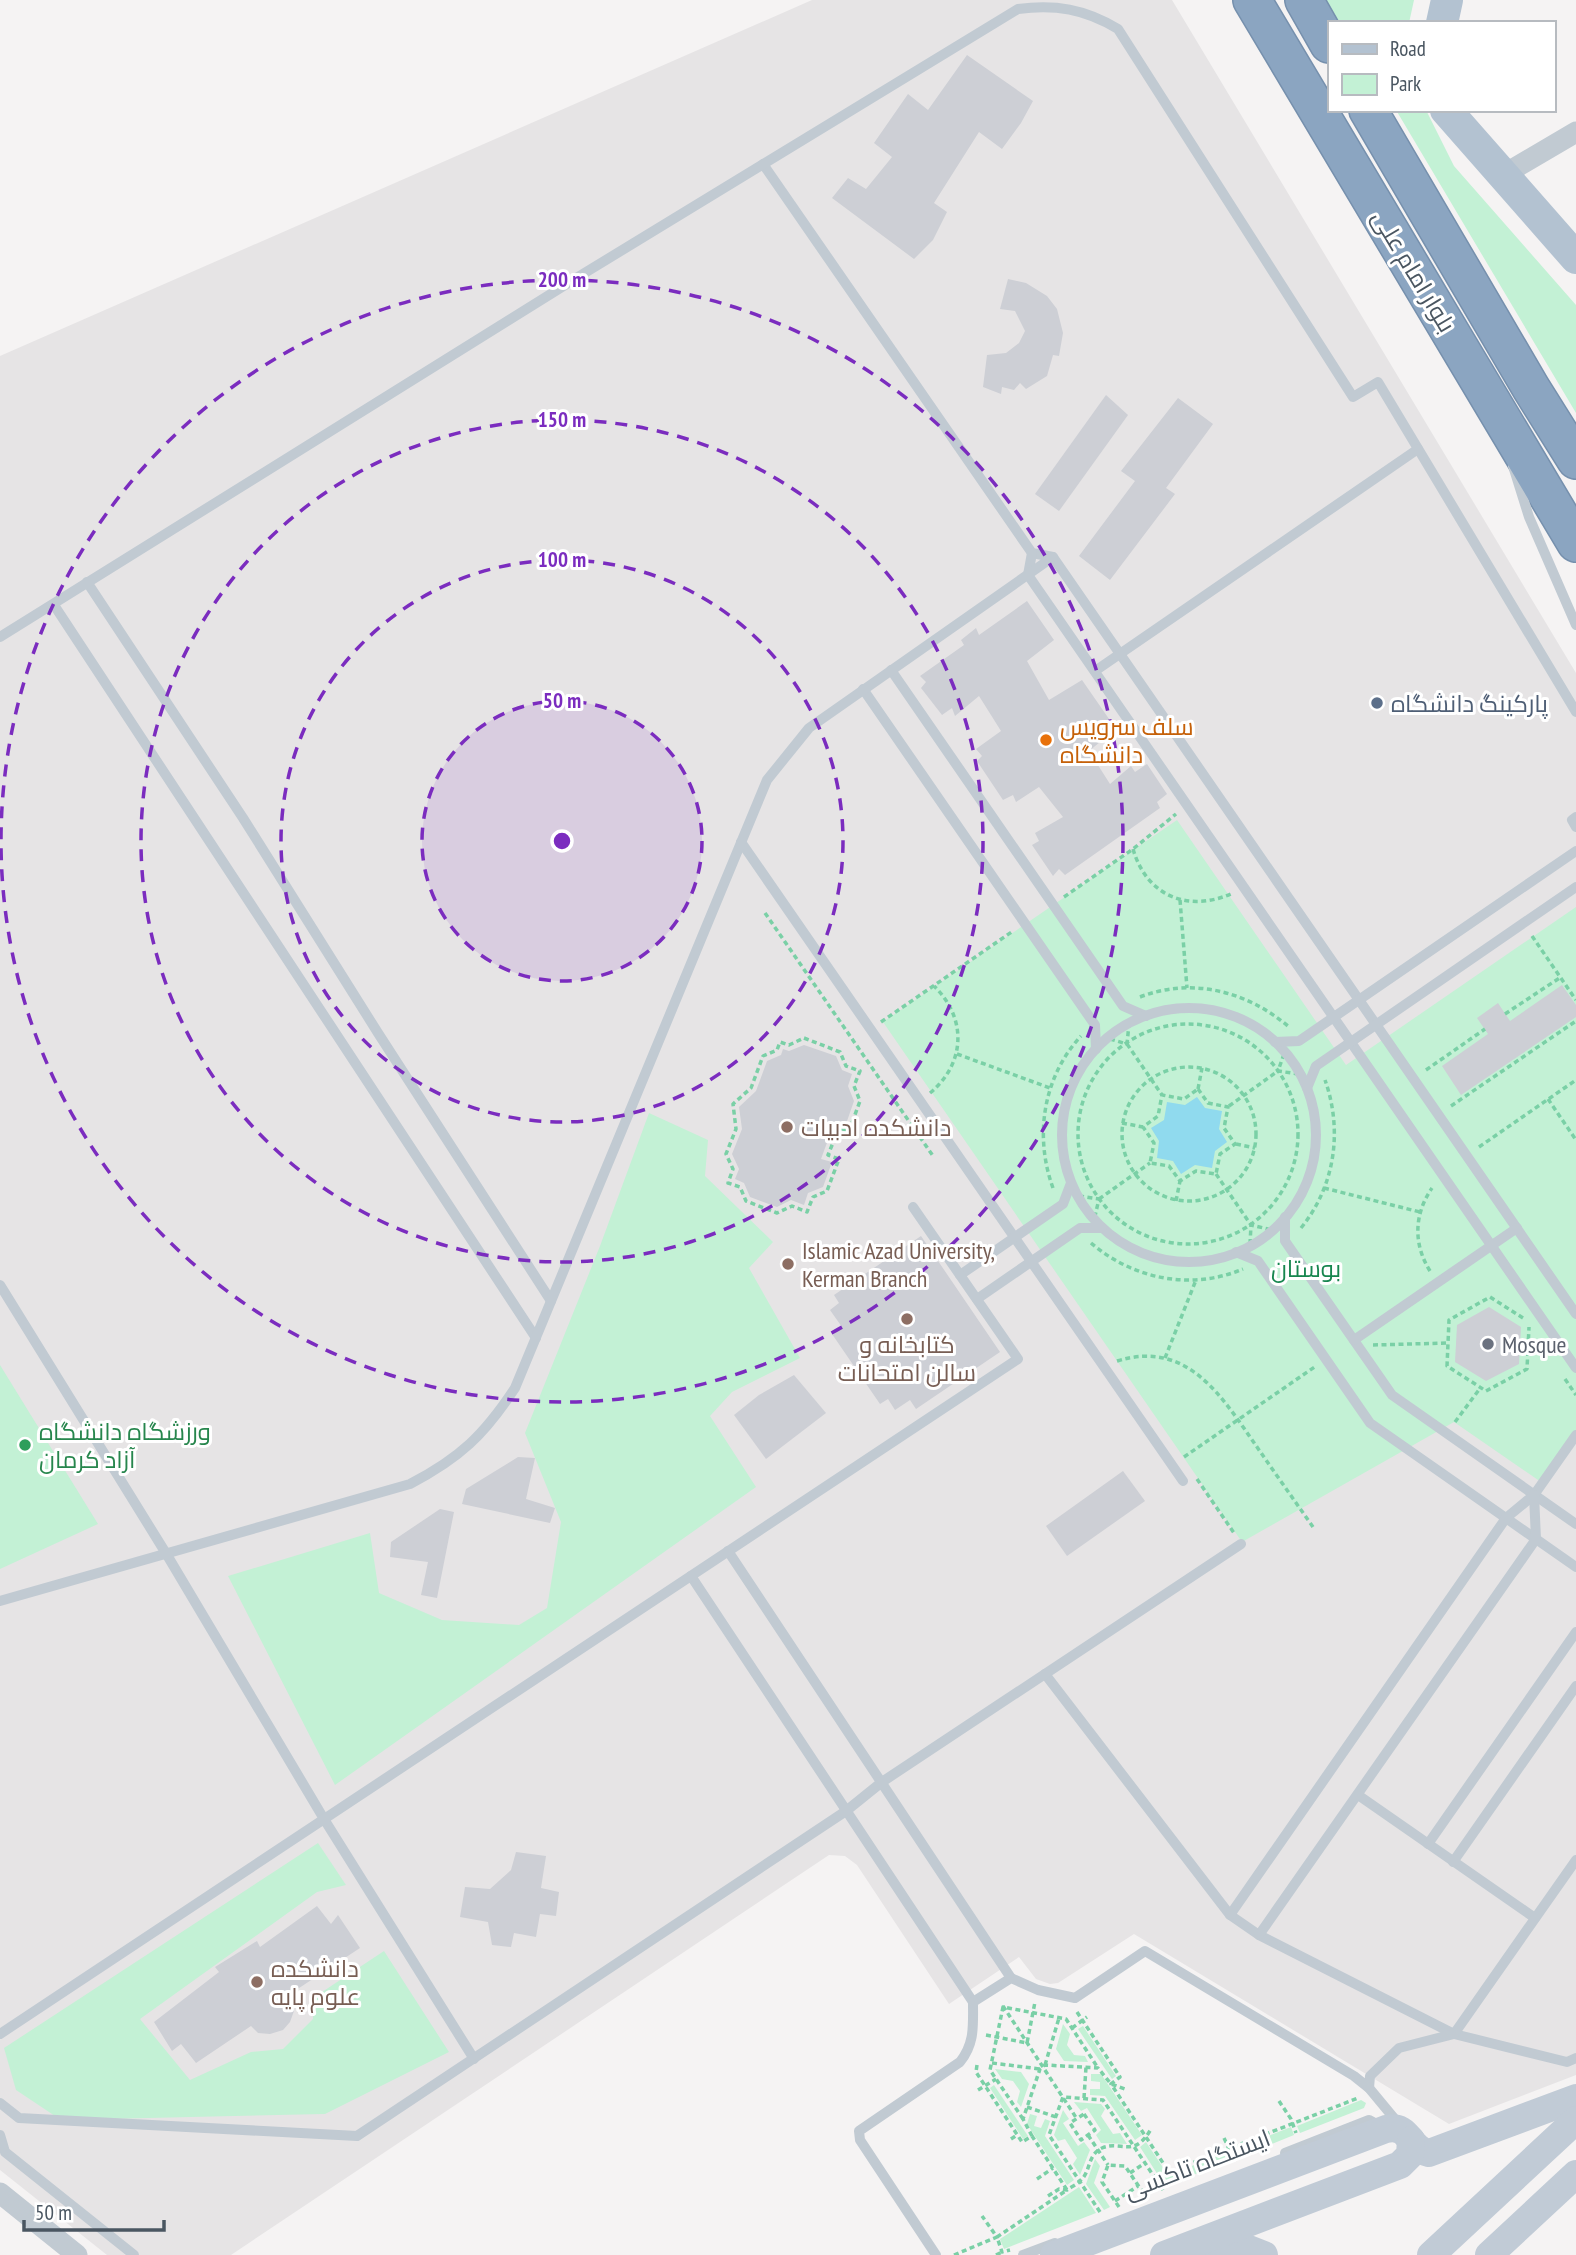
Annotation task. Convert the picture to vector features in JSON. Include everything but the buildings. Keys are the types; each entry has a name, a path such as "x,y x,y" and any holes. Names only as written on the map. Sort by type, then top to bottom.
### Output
{"highway":[{"name":"بلوار امام علی","path":"1252,0 1576,543"},
{"path":"1304,0 1328,42"},
{"name":"بلوار امام علی","path":"1369,112 1576,460"}],"main road":[{"path":"1442,21 1447,0"},
{"path":"1448,112 1576,258"}],"street":[{"path":"1503,175 1576,132"},
{"path":"1531,388 1576,432"},
{"path":"1401,2134 1421,2151 1436,2151 1576,2098"},
{"path":"1431,2255 1576,2120"},
{"path":"1164,2255 1399,2165 1410,2155 1401,2134"},
{"path":"1054,2255 1401,2134"},
{"path":"1489,2255 1576,2174"},
{"path":"0,2193 72,2253"},
{"path":"1198,2242 1231,2242 1264,2255"}],"lane":[{"path":"0,637 1018,9 1039,6 1080,11 1100,18 1118,29 1353,397 1378,382 1576,712"},
{"path":"763,164 1032,553 1053,557 1576,1314"},
{"path":"1493,404 1529,517 1576,625"},
{"path":"1095,671 1418,449"},
{"path":"1032,553 1028,575 1576,1368"},
{"path":"0,1601 410,1484 442,1467 470,1445 495,1419 514,1388 767,780 809,728 1053,557"},
{"path":"88,582 243,818 551,1301"},
{"path":"54,605 536,1338"},
{"path":"891,670 1123,1006 1146,1016"},
{"path":"863,689 1095,1025 1096,1049"},
{"path":"1576,817 1572,820 1576,827"},
{"path":"741,842 1183,1481"},
{"path":"1282,1045 1299,1041 1334,1018 1576,851"},
{"path":"1306,1075 1576,887"},
{"path":"1173,1009 1200,1009 1240,1019 1282,1045 1306,1075 1314,1115 1313,1156 1306,1182 1285,1217 1272,1230 1250,1251 1198,1261 1159,1258 1135,1250 1096,1225 1072,1190 1063,1145 1063,1119 1074,1082 1096,1049 1107,1038 1129,1023 1146,1016 1173,1009"},
{"path":"960,1275 1063,1204 1072,1190"},
{"path":"0,2034 1018,1359 913,1207"},
{"path":"1285,1217 1285,1241 1392,1395 1576,1524"},
{"path":"977,1299 1080,1228 1096,1225"},
{"path":"1353,1340 1517,1228"},
{"path":"1250,1251 1370,1423 1576,1567"},
{"path":"0,1285 167,1555 324,1819 474,2059"},
{"path":"1230,1915 1506,1518 1534,1495 1576,1435"},
{"path":"1259,1935 1536,1539 1534,1495"},
{"path":"0,2103 19,2118 357,2136 1241,1544"},
{"path":"728,1551 1011,1978 1038,1990 1074,1998 1145,1951 1354,2076 1401,2134"},
{"path":"691,1576 973,2003 978,2033 960,2062 862,2128 858,2136 936,2255"},
{"path":"1428,1844 1576,1632"},
{"path":"1045,1674 1230,1915 1259,1935 1454,2034 1567,2062 1576,2058"},
{"path":"1454,1862 1576,1686"},
{"path":"1358,1795 1535,1919"},
{"path":"1367,2093 1370,2076 1399,2048 1454,2034 1576,1860"},
{"path":"973,2003 1011,1978"},
{"name":"ایستگاه تاکسی","path":"1276,2156 1369,2120 1401,2134"},
{"path":"0,2136 5,2152 134,2255"},
{"path":"1019,2251 1093,2228"}],"path":[{"path":"1062,898 1133,849 1185,807"},
{"path":"1133,849 1139,866 1149,881 1180,900 1214,901 1238,891"},
{"path":"1180,900 1187,988"},
{"path":"765,913 933,1156"},
{"path":"853,1041 1016,930"},
{"path":"1532,936 1576,1000"},
{"path":"1506,1014 1561,977"},
{"path":"930,1093 949,1071 957,1053 958,1035 954,1016 946,1000 934,986"},
{"path":"1131,1009 1132,1000 1159,991 1187,988 1229,993 1256,1004 1291,1028 1282,1045 1278,1071"},
{"path":"1451,1106 1576,1021"},
{"path":"1127,1044 1129,1023"},
{"path":"1201,1025 1230,1032 1257,1048 1278,1071 1296,1114 1296,1153 1283,1190 1274,1203 1251,1225 1230,1236 1208,1242 1185,1244 1162,1241 1133,1230 1099,1199 1085,1171 1079,1124 1091,1086 1104,1065 1127,1044 1140,1036 1170,1026 1201,1025"},
{"path":"1426,1070 1485,1029"},
{"path":"1095,1034 1085,1031 1061,1063 1044,1117 1044,1155 1054,1191 1072,1190 1099,1199"},
{"path":"804,1038 840,1052 846,1066 860,1071 854,1086 860,1101 849,1131 839,1128 828,1155 839,1159 827,1191 813,1197 807,1212 792,1206 777,1213 746,1201 740,1187 728,1183 733,1169 726,1154 736,1129 733,1104 751,1088 763,1056 777,1050 780,1042 789,1045 804,1038"},
{"path":"1107,1038 1127,1044 1162,1095 1158,1116 1143,1127"},
{"path":"957,1053 1051,1088"},
{"path":"1175,1068 1202,1068 1226,1077 1244,1095 1255,1120 1255,1148 1245,1171 1227,1190 1203,1201 1176,1201 1152,1192 1134,1174 1123,1150 1122,1123 1132,1098 1151,1078 1175,1068"},
{"path":"1162,1095 1184,1099 1198,1089 1202,1068"},
{"path":"1255,1148 1235,1144 1224,1128 1228,1107 1278,1071 1324,1079 1334,1119 1334,1154 1324,1188 1312,1213 1294,1235 1285,1233"},
{"path":"1479,1147 1576,1080"},
{"path":"1198,1089 1208,1103 1228,1107"},
{"path":"1548,1099 1576,1140"},
{"path":"1122,1123 1143,1127 1154,1143 1150,1163"},
{"path":"1176,1201 1180,1181 1170,1166 1150,1163 1099,1199 1096,1225 1088,1241 1125,1266 1167,1279 1196,1280 1223,1276 1249,1267 1251,1225 1216,1174 1220,1154 1235,1144"},
{"path":"1180,1181 1196,1171 1216,1174"},
{"path":"1324,1188 1420,1213"},
{"path":"1432,1188 1420,1213 1417,1230 1419,1248 1426,1264 1440,1281"},
{"path":"1251,1225 1272,1230"},
{"path":"1165,1358 1196,1280"},
{"path":"1522,1318 1490,1297 1449,1320 1447,1366 1486,1391 1527,1369 1529,1327"},
{"path":"1371,1345 1382,1337"},
{"path":"1371,1345 1448,1343"},
{"path":"1371,1345 1377,1355"},
{"path":"1116,1361 1135,1356 1165,1358 1201,1375 1227,1404 1312,1527"},
{"path":"1182,1458 1317,1366"},
{"path":"1454,1424 1481,1387"},
{"path":"1026,1997 1036,1999 1027,2043"},
{"path":"998,1998 1077,2119"},
{"path":"1003,2007 1066,2019 1170,2172 1367,2093"},
{"path":"1003,2007 990,2070 1067,2190"},
{"path":"1074,2007 1085,2019 1120,2077 1111,2084"},
{"path":"1023,2119 1059,2018"},
{"path":"1072,2028 1085,2019"},
{"path":"1027,2043 978,2033 976,2072 1022,2143 1032,2136"},
{"path":"992,2063 1098,2068"},
{"path":"1084,2098 1086,2067"},
{"path":"978,2090 996,2079"},
{"path":"1111,2084 1125,2089"},
{"path":"1063,2097 1103,2100 1163,2190 1139,2199"},
{"path":"1063,2097 1049,2135 1101,2214 1125,2204"},
{"path":"1279,2101 1298,2137"},
{"path":"1027,2107 1056,2117"},
{"path":"1084,2114 1095,2130 1081,2140 1070,2123 1077,2119 1084,2114"},
{"path":"954,2255 997,2237 1080,2182 1093,2155 1104,2147 1130,2148 1147,2137 1151,2129"},
{"path":"1011,2139 1017,2135"},
{"path":"1088,2135 1108,2165"},
{"path":"1224,2138 1235,2162"},
{"path":"1130,2173 1145,2163"},
{"path":"1108,2165 1102,2182 1119,2207"},
{"path":"1108,2165 1125,2166 1146,2196"},
{"path":"1037,2179 1053,2168"},
{"path":"1115,2202 1138,2186"},
{"path":"1048,2196 1059,2189 1067,2190"},
{"path":"982,2216 997,2237 1002,2252"},
{"path":"954,2255 957,2248"},
{"path":"996,2255 1019,2251"}],"shaded area":[{"name":"Islamic Azad University, Kerman Branch","path":"812,0 1172,0 1576,673 1576,2075 1449,2124 1134,1934 1058,1983 1050,1984 1036,1979 1019,1957 949,2004 857,1865 845,1856 829,1855 231,2255 107,2255 0,2170 0,356"}],"green space":[{"path":"1326,0 1414,0 1409,21 1338,21"},
{"path":"1397,112 1427,112 1454,166 1576,305 1576,413"},
{"name":"بوستان","path":"1177,820 1346,1065 1576,907 1576,1432 1541,1482 1454,1422 1242,1542 883,1022"},
{"path":"649,1113 708,1140 705,1176 773,1242 749,1268 800,1358 732,1392 710,1416 756,1487 335,1785 228,1576 370,1533 379,1593 442,1620 519,1625 547,1608 561,1522 525,1433 600,1246"},
{"name":"ورزشگاه دانشگاه آزاد کرمان","path":"0,1365 98,1524 0,1569"},
{"path":"318,1843 346,1885 317,1892 140,2019 190,2080 251,2052 283,2049 313,2019 313,1998 384,1951 449,2052 325,2114 61,2120 16,2090 4,2048"},
{"path":"1063,2024 1070,2034 1067,2045 1074,2055 1085,2056 1088,2062 1064,2061 1056,2049"},
{"path":"1083,2026 1116,2076 1112,2079 1078,2029"},
{"path":"995,2069 1021,2072 1029,2084 1021,2107 1017,2102 1020,2091 1013,2081 1002,2079"},
{"path":"1091,2074 1101,2074 1142,2135 1135,2140 1105,2096 1090,2095 1090,2089 1100,2089 1100,2082 1091,2081"},
{"path":"994,2085 1028,2136 1023,2139 990,2088"},
{"path":"1361,2100 1366,2103 1364,2108 1300,2133 1297,2126"},
{"path":"1074,2102 1101,2104 1105,2109 1101,2116 1113,2134 1120,2133 1127,2144 1101,2143 1096,2135 1101,2130 1087,2108 1081,2111"},
{"path":"1063,2110 1069,2119 1063,2123 1078,2146 1084,2142 1090,2150 1080,2175 1073,2164 1077,2158 1065,2139 1058,2141 1054,2135"},
{"path":"1030,2114 1037,2116 1034,2126 1041,2128 1045,2119 1050,2121 1045,2136 1074,2180 1067,2185 1027,2124"},
{"path":"1291,2127 1294,2135 1237,2158 1233,2150"},
{"path":"1146,2142 1168,2175 1228,2152 1231,2160 1165,2186 1140,2147"},
{"path":"1095,2159 1100,2166 1094,2183 1110,2207 1104,2210 1086,2184"},
{"path":"1079,2187 1096,2213 1004,2249 1000,2239"}],"water":[{"path":"1197,1097 1205,1108 1222,1111 1219,1129 1227,1142 1215,1151 1212,1168 1195,1165 1181,1174 1173,1161 1157,1158 1159,1141 1151,1128 1164,1120 1167,1102 1185,1105"}],"place":[{"name":"پارکینگ دانشگاه","path":"1377,703"},
{"name":"سلف سرویس دانشگاه","path":"1046,740"},
{"name":"دانشکده ادبیات","path":"787,1127"},
{"name":"Islamic Azad University, Kerman Branch","path":"788,1264"},
{"name":"کتابخانه و سالن امتحانات","path":"907,1319"},
{"name":"Mosque","path":"1488,1344"},
{"name":"ورزشگاه دانشگاه آزاد کرمان","path":"25,1445"},
{"name":"دانشکده علوم پایه","path":"257,1982"}]}
